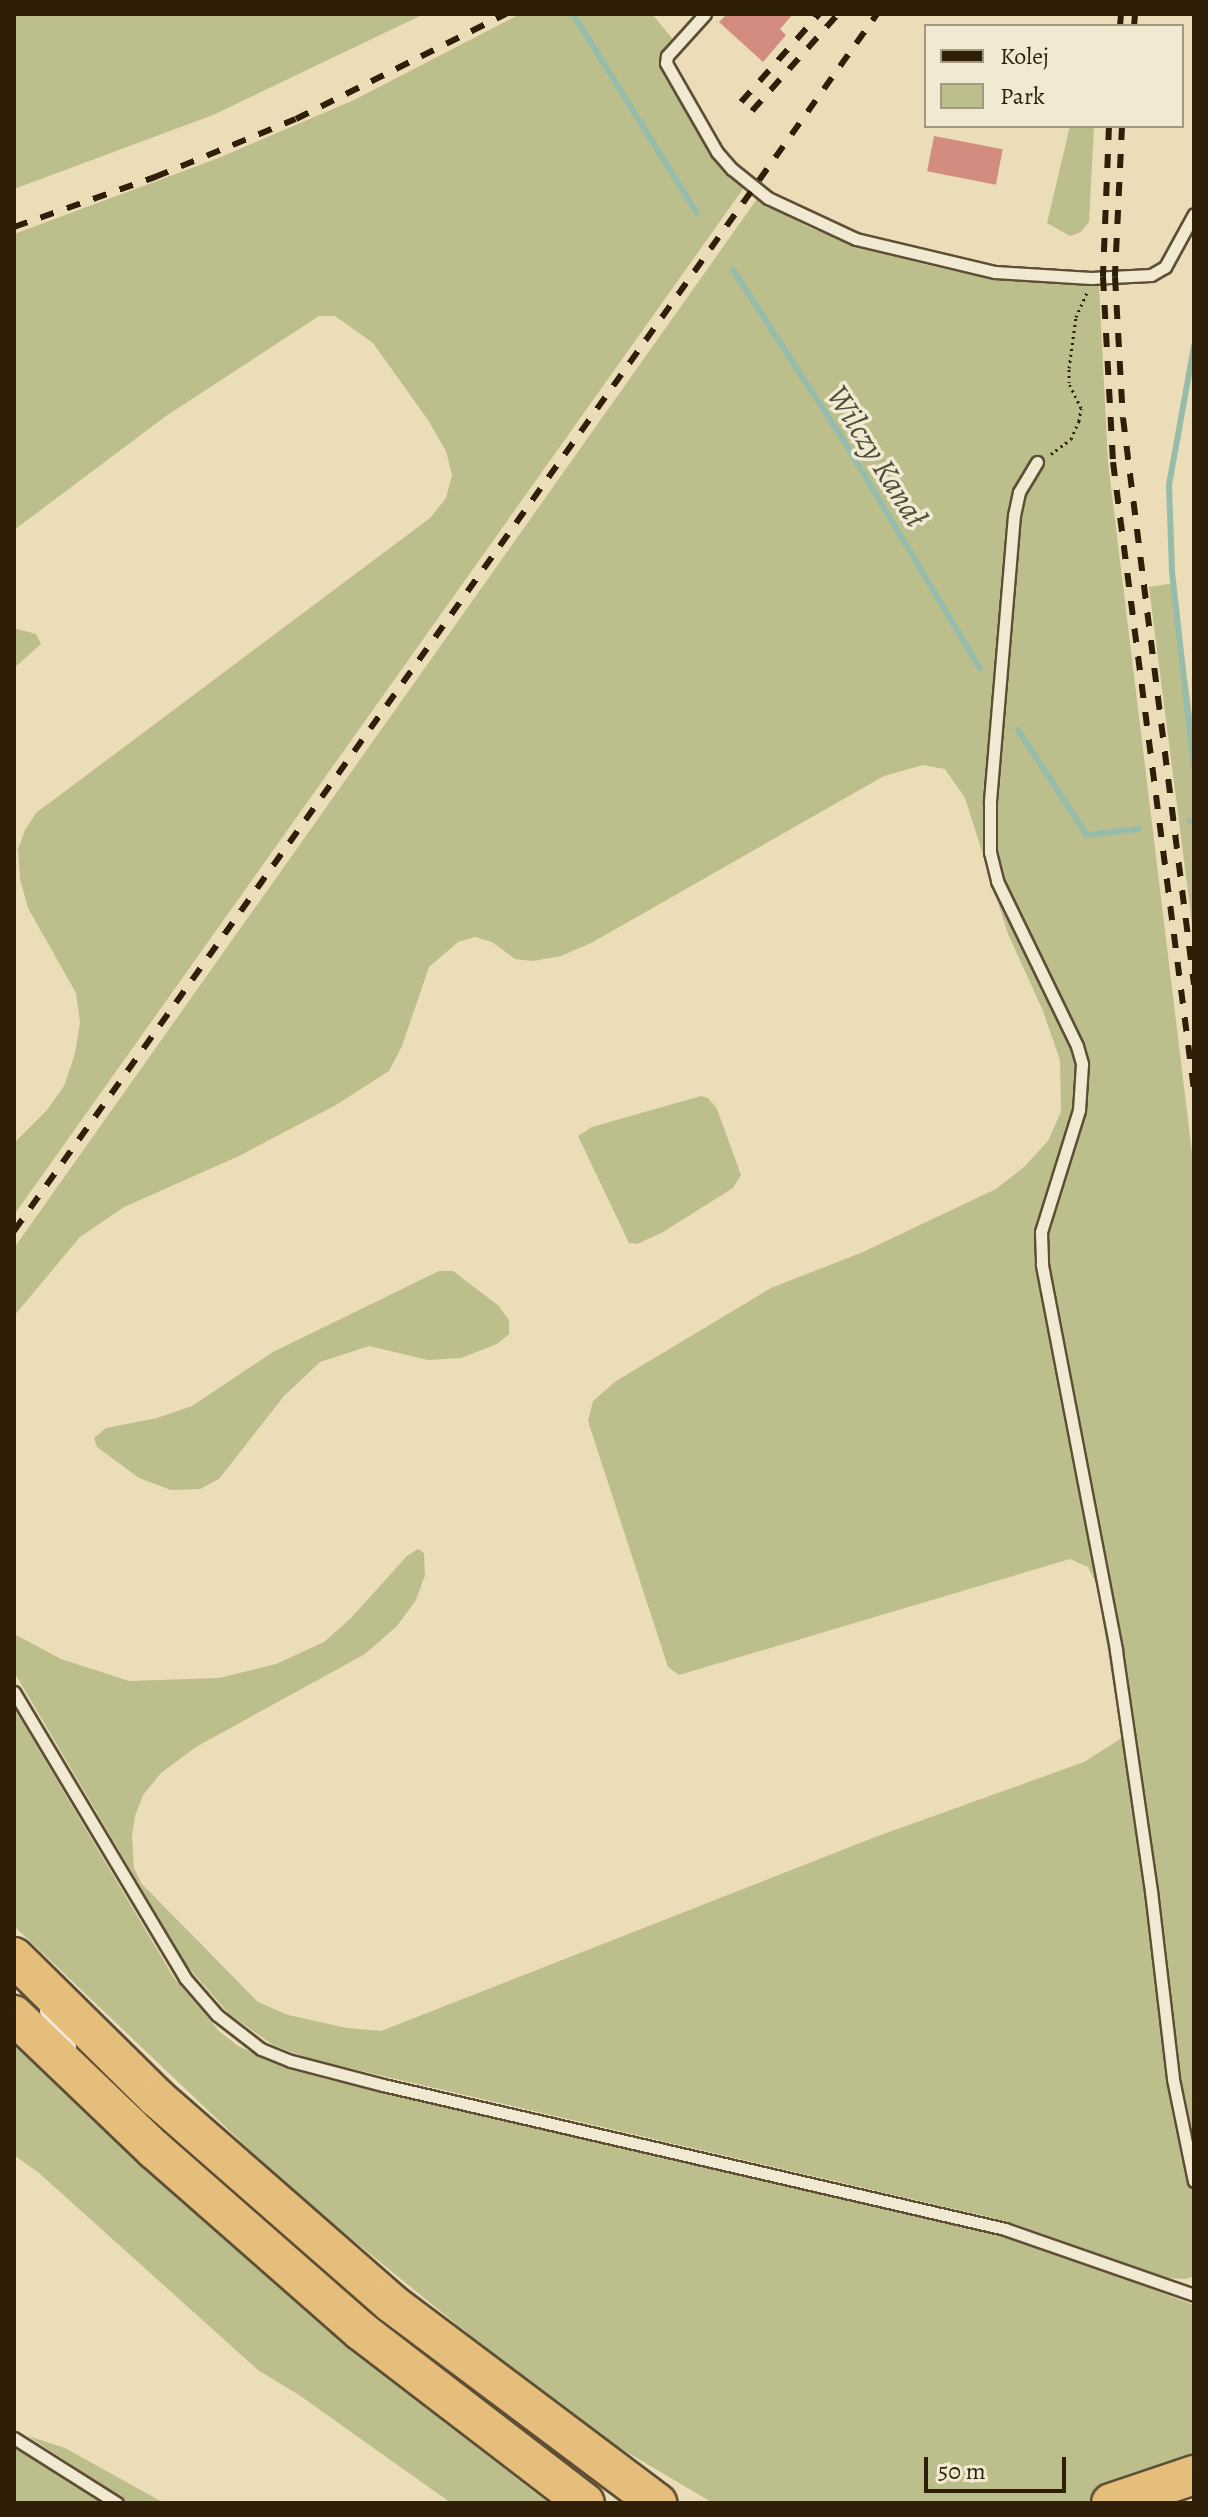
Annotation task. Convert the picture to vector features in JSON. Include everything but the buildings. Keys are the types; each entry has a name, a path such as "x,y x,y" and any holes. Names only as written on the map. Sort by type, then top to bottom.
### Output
{"highway":[{"path":"14,1957 157,2098 391,2303 554,2429 657,2503"},
{"path":"29,2005 129,2127 361,2331 585,2503"},
{"path":"554,2429 688,2503"},
{"path":"1111,2503 1194,2475"}],"lane":[{"path":"705,14 667,56 666,63 717,152 732,169 768,198 844,234 891,249 995,272 1091,278 1159,273 1194,214"},
{"path":"1037,462 1019,492 1014,515 989,843 997,881 1077,1046 1082,1064 1079,1110 1041,1232 1042,1265 1116,1651 1151,1891 1173,2079 1194,2181"},
{"path":"14,1692 185,1978 217,2015 261,2049 291,2061 383,2085 1005,2229 1194,2295"},
{"path":"14,1969 29,2005 77,2047"},
{"path":"93,2053 157,2098"},
{"path":"83,2063 129,2127"},
{"path":"14,2438 117,2503"}],"path":[{"path":"1037,462 1071,439 1079,421 1081,408 1069,383 1069,368 1076,317 1091,278"}],"green space":[{"path":"14,14 424,14 213,115 14,189"},
{"path":"520,14 652,14 675,42 659,58 660,64 710,153 743,189 14,1215 14,1143 47,1110 64,1086 75,1054 80,1022 76,993 28,908 20,879 18,849 25,830 36,813 430,518 446,498 452,475 446,451 428,420 373,343 335,316 319,316 166,416 14,530 14,234 216,159 354,100"},
{"path":"1070,128 1094,128 1089,222 1081,232 1070,236 1047,223"},
{"path":"757,199 808,227 859,247 936,267 999,280 1099,285 1108,462 1194,1169 1194,2276 1186,2279 1168,2278 1006,2221 310,2059 273,2045 229,2014 188,1967 14,1672 14,1634 61,1659 129,1681 219,1678 276,1664 324,1642 351,1618 407,1556 418,1549 424,1553 425,1575 416,1600 397,1626 365,1654 196,1747 161,1773 143,1795 132,1836 134,1868 141,1883 258,2002 288,2015 347,2028 381,2031 878,1836 1084,1762 1122,1738 1097,1585 1088,1567 1070,1559 679,1675 668,1667 588,1421 593,1401 616,1381 771,1288 863,1252 996,1189 1024,1167 1048,1141 1061,1112 1060,1060 1043,1011 1008,934 965,798 945,769 923,765 884,776 593,942 561,956 533,961 515,959 492,942 475,937 458,942 429,967 402,1046 389,1071 336,1105 239,1156 124,1207 80,1237 14,1316 14,1248"},
{"path":"1174,583 1194,730 1194,939 1149,587"},
{"path":"14,628 36,634 41,644 14,668"},
{"path":"701,1096 708,1098 717,1109 741,1175 733,1188 663,1232 637,1244 629,1243 578,1136 592,1127"},
{"path":"439,1271 453,1271 499,1306 509,1320 509,1334 497,1344 461,1358 428,1360 369,1346 320,1362 284,1396 219,1479 200,1489 171,1490 139,1478 97,1447 94,1438 106,1428 157,1418 192,1406 273,1352"},
{"path":"14,1708 174,1978 219,2031 238,2046 289,2069 334,2081 979,2230 1060,2254 1194,2305 1194,2463 1083,2503 713,2503 620,2448 520,2376 294,2192 14,1926"},
{"path":"14,2040 199,2215 357,2355 549,2503 451,2503 299,2395 258,2370 39,2173 14,2155"},
{"path":"28,2436 65,2448 164,2503 130,2503"},
{"path":"14,2446 19,2449 104,2503 14,2503"}],"waterway":[{"name":"Wilczy Kanał","path":"573,14 697,213"},
{"name":"Wilczy Kanał","path":"733,270 841,436 980,668"},
{"path":"1194,346 1169,485 1172,572 1194,768"},
{"path":"1018,730 1087,835 1139,829"}],"railway":[{"path":"14,227 155,177 296,119 506,14"},
{"path":"741,102 819,14"},
{"path":"752,111 838,14"},
{"path":"14,1231 877,14"},
{"path":"1120,24 1121,14"},
{"path":"1134,24 1135,14"},
{"path":"1109,128 1103,277 1113,462 1194,1090"},
{"path":"1122,128 1115,277 1123,418 1194,985"}]}
